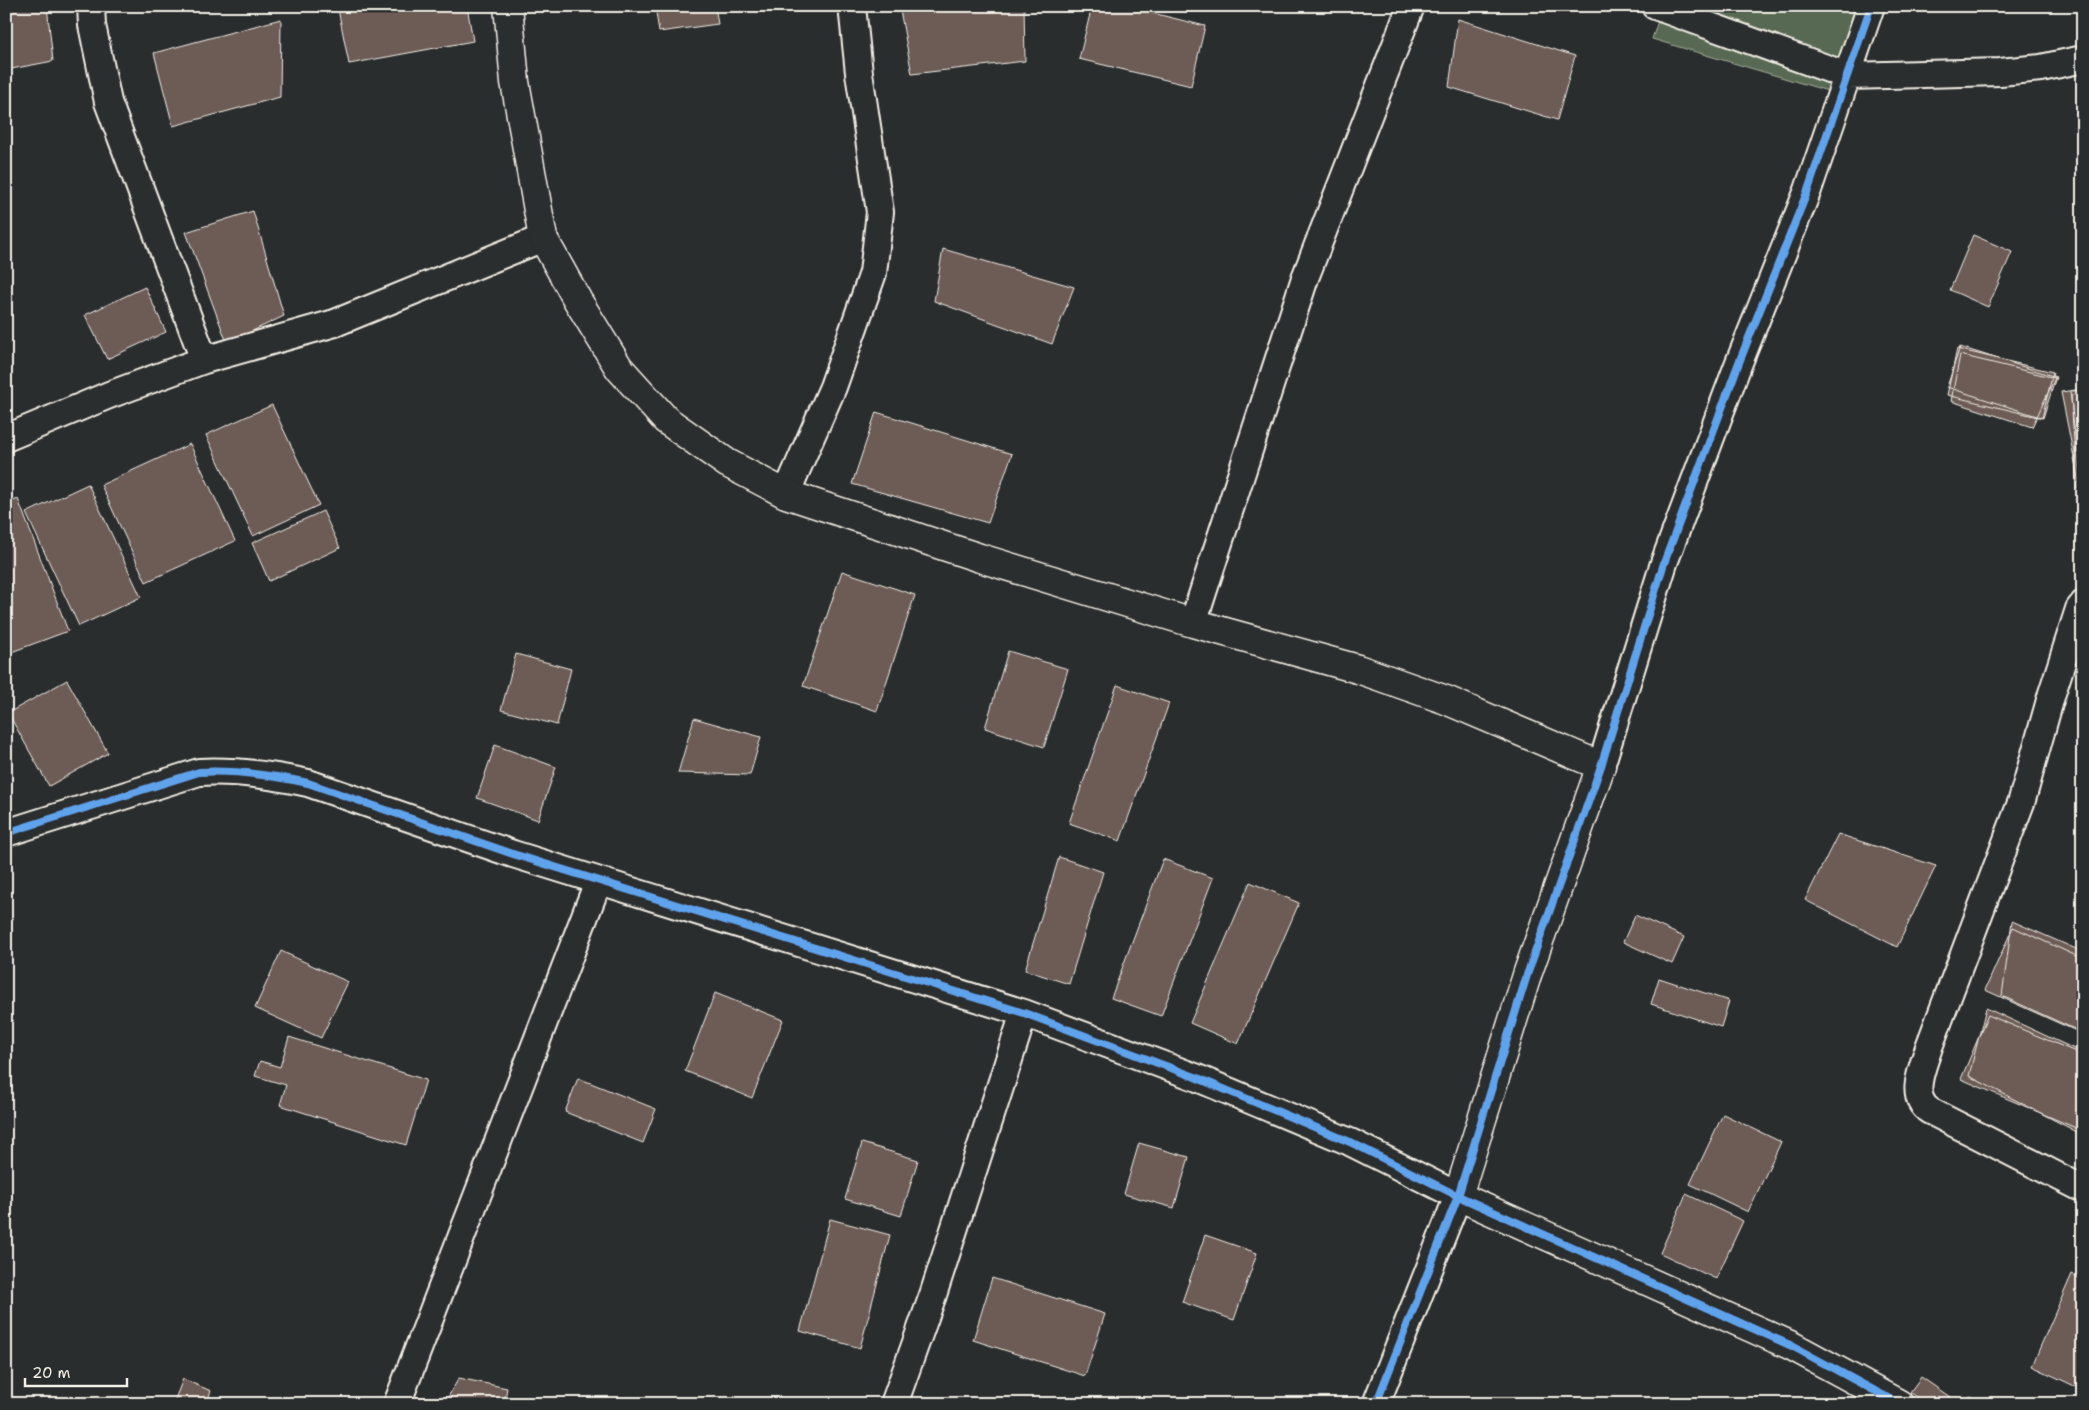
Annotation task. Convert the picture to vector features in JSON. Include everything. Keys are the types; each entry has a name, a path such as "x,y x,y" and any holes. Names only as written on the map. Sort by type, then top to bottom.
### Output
{"street":[{"path":"91,6 92,25 108,102 204,360"},
{"path":"508,6 515,82 543,238 578,302 619,368 666,420 727,463 786,494 980,558 1193,623 1358,669 1446,700 1601,766"},
{"path":"786,494 833,387 873,273 880,212 859,73 852,6"},
{"path":"1193,623 1305,278 1411,6"},
{"path":"1655,6 1848,76 2000,72 2041,68 2083,60"},
{"path":"1376,1404 1458,1196 1528,972 1601,766 1664,563 1738,365 1808,190 1871,6"},
{"path":"6,438 109,395 204,360 334,323 543,238"},
{"path":"2083,604 2079,609 2052,693 2022,800 1928,1047 1918,1098 1923,1106 1930,1111 2083,1189"},
{"path":"6,833 199,772 232,770 274,775 308,784 598,882 1024,1013 1195,1077 1350,1142 1458,1196 1792,1346 1899,1404"},
{"path":"397,1404 598,882"},
{"path":"894,1404 933,1295 1024,1013"}],"green space":[{"path":"1663,6 1856,6 1828,91 1652,39"}],"building":[{"path":"14,6 47,6 53,61 6,70 6,8"},
{"path":"355,6 467,6 473,41 349,64 338,9"},
{"path":"655,6 715,6 718,24 659,32"},
{"path":"933,6 1024,6 1025,61 912,74 900,10"},
{"path":"1092,6 1124,6 1205,26 1191,86 1079,59"},
{"path":"281,19 280,97 173,126 154,53"},
{"path":"1458,19 1575,56 1557,120 1449,87"},
{"path":"253,211 284,316 227,343 186,232"},
{"path":"1973,235 2012,252 1988,307 1950,290"},
{"path":"943,249 1074,287 1052,344 934,301"},
{"path":"145,287 166,332 107,359 85,315"},
{"path":"1960,347 2056,377 2043,418 1947,387"},
{"path":"1957,349 2053,372 2042,418 1947,395"},
{"path":"1960,355 2055,378 2032,427 1951,401"},
{"path":"2083,389 2083,498 2082,498 2061,392"},
{"path":"2083,390 2083,496 2082,496 2070,391"},
{"path":"2083,394 2083,487 2077,488 2071,395"},
{"path":"272,405 319,505 253,536 206,435"},
{"path":"876,412 1012,454 988,523 852,484"},
{"path":"190,444 235,541 146,582 101,485"},
{"path":"88,484 141,597 79,626 26,513"},
{"path":"18,499 68,631 6,654 6,504"},
{"path":"323,511 340,548 269,581 252,543"},
{"path":"842,571 915,595 877,711 803,686"},
{"path":"1008,651 1068,669 1044,747 985,728"},
{"path":"516,654 571,669 557,725 501,710"},
{"path":"67,680 108,753 49,786 8,713"},
{"path":"1117,685 1169,703 1120,841 1069,823"},
{"path":"694,718 761,737 750,775 678,773"},
{"path":"495,745 556,767 538,820 477,798"},
{"path":"1838,834 1936,866 1897,947 1805,900"},
{"path":"1059,857 1103,872 1069,984 1025,970"},
{"path":"1163,859 1213,878 1161,1016 1111,998"},
{"path":"1250,882 1299,903 1238,1044 1190,1023"},
{"path":"1635,915 1684,937 1672,964 1623,942"},
{"path":"2012,921 2083,952 2083,1033 2002,996"},
{"path":"2013,927 2083,959 2083,1034 1985,990"},
{"path":"281,951 348,982 321,1038 255,1008"},
{"path":"1659,978 1729,1001 1721,1027 1651,1004"},
{"path":"715,993 783,1020 752,1098 685,1071"},
{"path":"1986,1008 2083,1053 2083,1135 1969,1076"},
{"path":"1988,1015 2083,1055 2083,1131 1961,1079"},
{"path":"289,1037 426,1080 406,1145 280,1105 286,1085 255,1076 260,1061 280,1067"},
{"path":"578,1078 656,1109 643,1143 565,1112"},
{"path":"1723,1114 1781,1142 1748,1212 1690,1184"},
{"path":"862,1143 918,1160 901,1216 845,1199"},
{"path":"1139,1143 1189,1157 1174,1208 1124,1194"},
{"path":"1686,1194 1743,1221 1716,1279 1660,1253"},
{"path":"830,1219 890,1235 860,1348 800,1331"},
{"path":"1205,1235 1257,1253 1234,1320 1182,1302"},
{"path":"2072,1274 2083,1279 2083,1390 2032,1366"},
{"path":"992,1278 1105,1314 1085,1376 973,1340"},
{"path":"1921,1377 1950,1397 1946,1404 1927,1404 1910,1392"},
{"path":"459,1378 507,1388 504,1404 444,1404"},
{"path":"183,1379 211,1391 206,1404 173,1404"},
{"path":"1970,1396 1983,1404 1965,1404"}],"cycle path":[{"path":"1376,1404 1458,1196 1528,972 1601,766 1664,563 1738,365 1808,190 1871,6"},
{"path":"6,833 199,772 254,774 308,783 513,854 1024,1013 1195,1077 1350,1142 1458,1196 1792,1346 1899,1404"}]}
